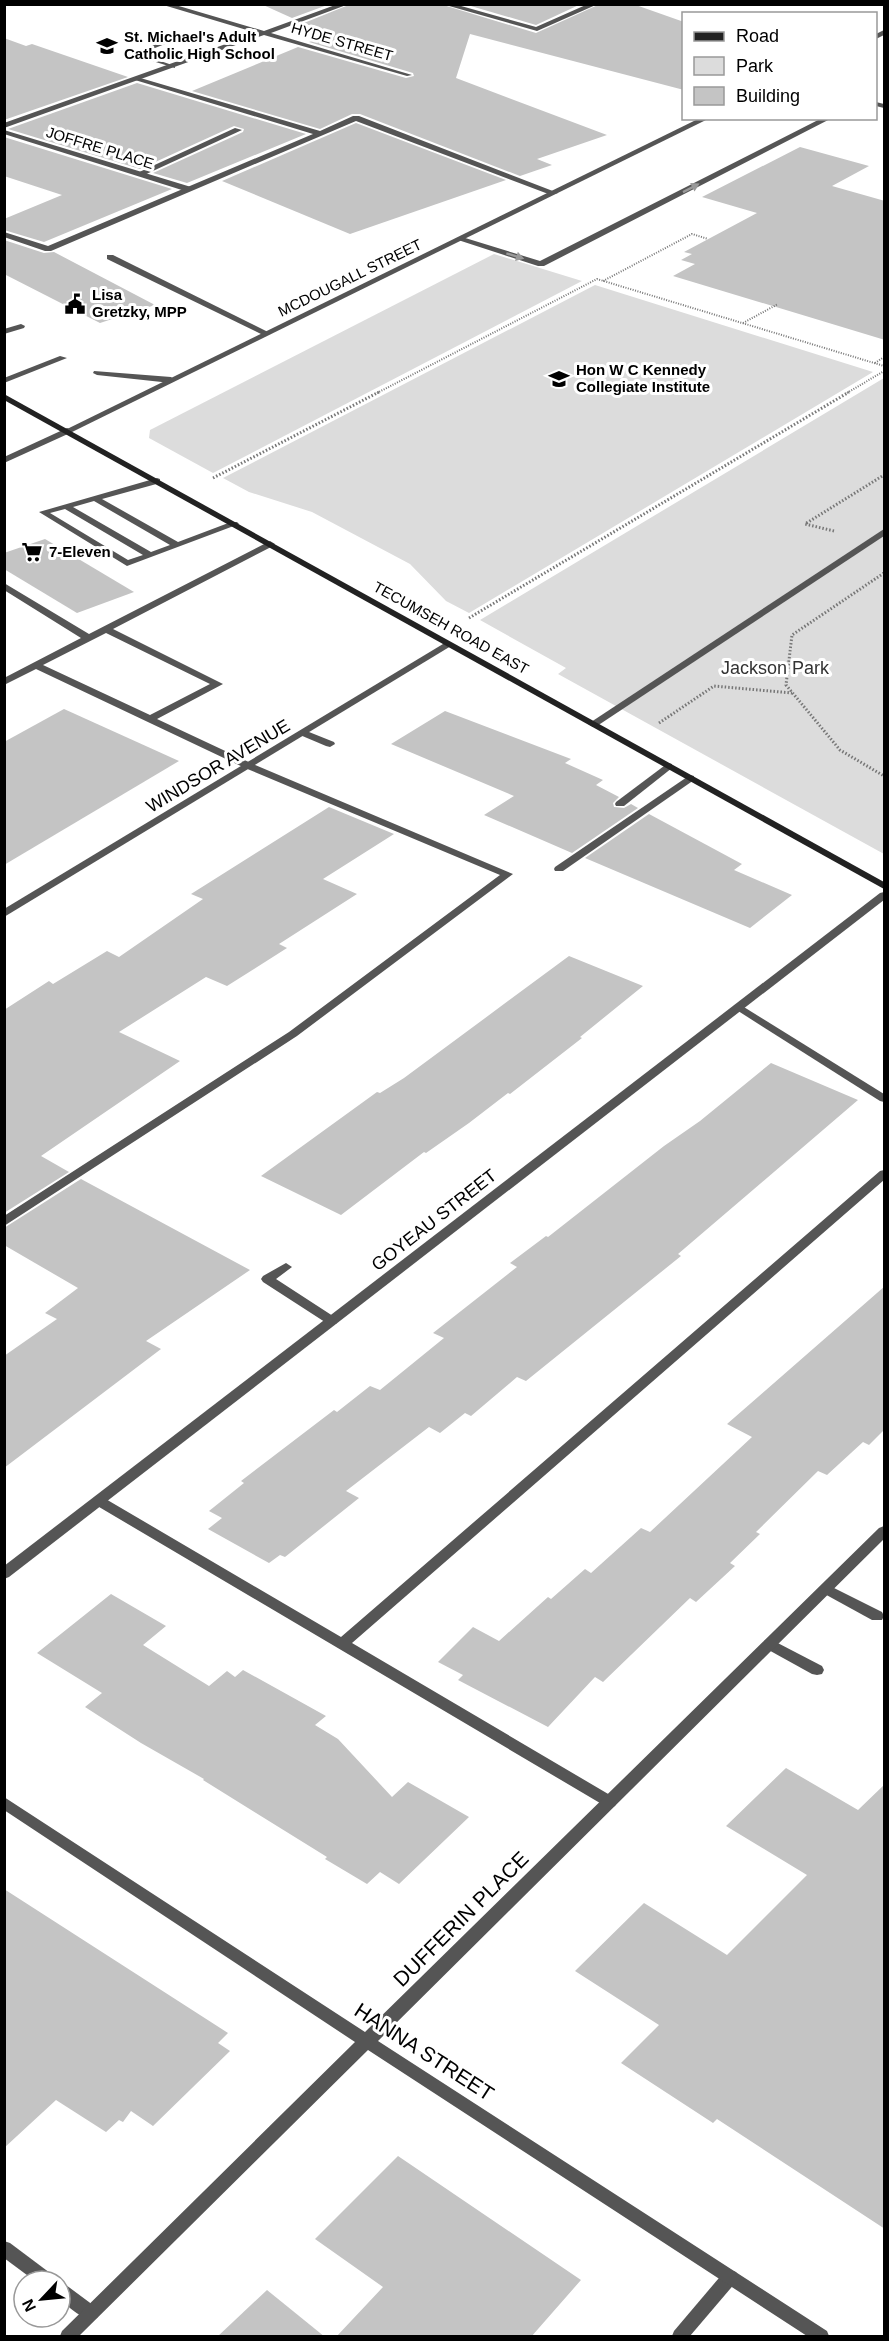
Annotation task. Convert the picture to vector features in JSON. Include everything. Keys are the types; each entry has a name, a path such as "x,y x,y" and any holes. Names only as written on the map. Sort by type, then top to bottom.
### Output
{"main road":[{"name":"TECUMSEH ROAD EAST","path":"4,396 885,886"}],"street":[{"name":"HYDE STREET","path":"163,4 410,75"},
{"path":"4,126 346,4"},
{"path":"445,4 537,29 595,4"},
{"path":"173,67 133,54 182,36"},
{"path":"137,79 319,134"},
{"path":"4,234 48,249 356,118 554,193"},
{"name":"MCDOUGALL STREET","path":"4,461 703,120"},
{"path":"459,239 541,264 825,120"},
{"path":"139,174 238,130"},
{"name":"JOFFRE PLACE","path":"4,132 188,189"},
{"path":"110,257 266,333"},
{"path":"4,332 21,326"},
{"path":"4,381 63,358"},
{"path":"97,373 171,380"},
{"path":"157,481 43,512 127,563 234,524"},
{"path":"95,498 177,545"},
{"path":"66,506 150,555"},
{"path":"593,724 885,532"},
{"path":"4,682 270,544"},
{"path":"4,586 88,638"},
{"path":"105,629 218,684 150,719"},
{"name":"WINDSOR AVENUE","path":"4,914 448,644"},
{"path":"4,1222 292,1034 508,874 249,766 35,665"},
{"path":"304,733 330,744"},
{"path":"620,804 668,766"},
{"path":"559,869 690,778"},
{"name":"GOYEAU STREET","path":"4,1574 885,895"},
{"path":"739,1007 885,1099"},
{"path":"342,1644 885,1174"},
{"path":"286,1267 267,1279 332,1321"},
{"path":"99,1501 610,1802"},
{"name":"DUFFERIN PLACE","path":"68,2337 885,1531"},
{"path":"826,1589 877,1616"},
{"path":"770,1644 817,1670"},
{"name":"HANNA STREET","path":"4,1802 821,2337"},
{"path":"4,2248 32,2269"},
{"path":"680,2337 730,2277"},
{"path":"72,2299 91,2313"}],"path":[{"path":"603,281 692,234 708,239"},
{"path":"213,478 597,279 885,368"},
{"path":"742,323 778,304"},
{"path":"874,363 885,357"},
{"path":"469,618 885,368"},
{"path":"844,534 805,524 885,475"},
{"path":"885,573 792,635 786,685 840,750 885,776"},
{"path":"658,723 714,686 792,693"}],"green space":[{"path":"494,254 582,281 213,473 149,438 150,430"},
{"path":"595,285 873,372 469,613 446,601 410,564 312,512 249,492 223,478"},
{"name":"Jackson Park","path":"884,378 884,854 558,674 566,668 480,620"}],"building":[{"path":"261,4 330,4 292,18"},
{"path":"351,4 440,4 536,33 600,4 633,4 682,21 682,89 470,34 456,78 607,135 537,159 552,165 520,176 360,114 352,114 320,129 192,91 298,47 406,78 414,76 413,73 309,42 329,34 304,23"},
{"path":"464,4 581,4 536,25"},
{"path":"4,38 26,46 32,44 128,77 4,120"},
{"path":"137,83 306,134 187,183 153,173 243,132 244,129 234,126 140,169 8,129"},
{"path":"356,123 506,180 350,234 222,181"},
{"path":"4,137 172,189 44,242 4,230 4,219 62,195 4,176"},
{"path":"800,147 869,166 832,186 885,201 885,340 673,276 695,264 681,260 692,254 684,252 757,213 702,197"},
{"path":"4,240 44,253 54,252 155,305 100,323 4,274"},
{"path":"45,539 134,592 77,613 4,569 4,553"},
{"path":"64,709 179,761 4,865 4,742"},
{"path":"445,711 571,759 565,763 603,780 596,785 619,797 613,803 614,807 624,808 631,804 638,808 572,853 484,815 514,796 391,744"},
{"path":"329,807 394,834 323,879 357,894 279,944 287,948 227,986 206,977 119,1032 180,1061 41,1156 69,1172 4,1213 4,1010 49,981 53,984 107,951 119,957 203,899 191,894"},
{"path":"649,814 742,864 734,870 792,895 750,928 585,858"},
{"path":"569,956 643,986 580,1037 582,1038 510,1094 508,1093 426,1153 424,1152 341,1215 261,1176 377,1092 380,1093 404,1078"},
{"path":"771,1063 858,1100 678,1254 681,1256 526,1381 517,1377 471,1416 465,1413 440,1433 429,1427 346,1491 359,1498 285,1557 280,1555 269,1563 208,1529 222,1518 209,1511 244,1483 241,1481 334,1410 337,1412 370,1386 380,1390 444,1338 433,1333 517,1267 510,1263 546,1236 548,1237 664,1146 700,1121"},
{"path":"81,1179 250,1270 146,1341 161,1349 4,1468 4,1356 57,1319 45,1313 78,1288 4,1245 4,1228"},
{"path":"885,1286 885,1429 869,1445 863,1442 827,1475 818,1471 756,1532 760,1534 730,1563 735,1566 696,1602 690,1598 603,1682 595,1677 548,1727 458,1680 463,1675 438,1662 473,1627 499,1641 548,1597 551,1599 585,1569 591,1573 641,1528 650,1532 752,1437 727,1424"},
{"path":"111,1594 166,1626 143,1645 209,1686 227,1671 235,1677 243,1670 326,1716 315,1725 338,1739 392,1797 408,1782 469,1817 399,1884 380,1872 367,1884 325,1859 327,1857 204,1779 141,1743 85,1707 102,1693 37,1653"},
{"path":"786,1768 858,1810 885,1784 885,2229 717,2119 713,2123 621,2063 659,2025 575,1971 644,1903 727,1955 807,1875 726,1826"},
{"path":"4,1889 228,2033 218,2043 230,2051 153,2126 131,2111 123,2122 119,2120 106,2132 56,2100 4,2148"},
{"path":"398,2156 581,2280 531,2337 336,2337 383,2287 315,2239"},
{"path":"267,2290 325,2337 217,2337"}],"place":[{"name":"St. Michael's Adult Catholic High School","path":"107,46"},
{"name":"Lisa Gretzky, MPP","path":"75,304"},
{"name":"Hon W C Kennedy Collegiate Institute","path":"559,379"},
{"name":"7-Eleven","path":"32,552"}]}
